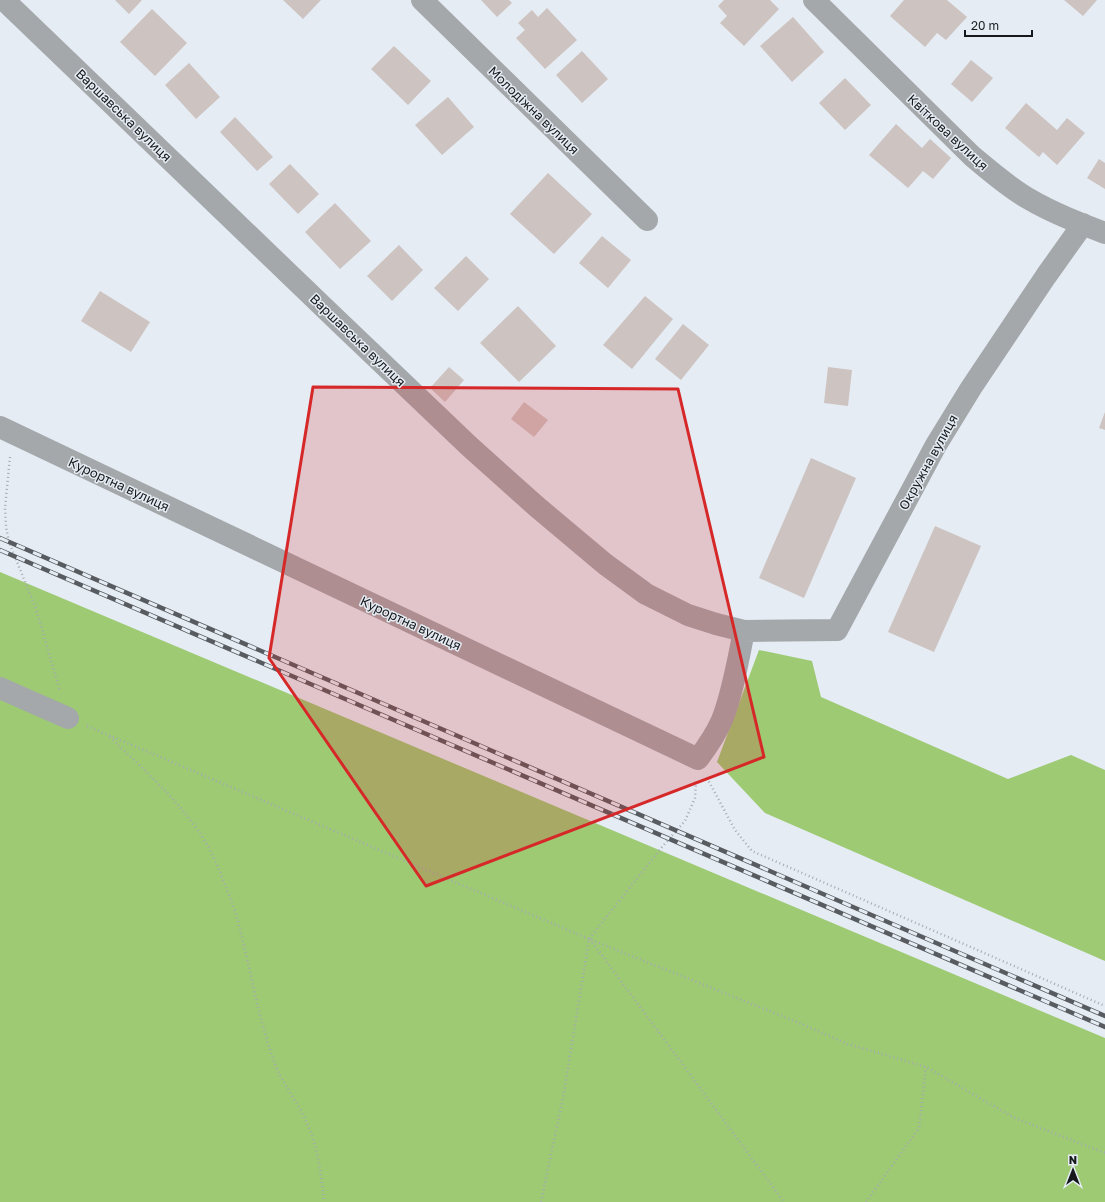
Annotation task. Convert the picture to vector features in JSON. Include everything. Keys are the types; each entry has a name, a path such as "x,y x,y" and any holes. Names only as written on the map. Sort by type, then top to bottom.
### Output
{"street":[{"name":"Варшавська вулиця","path":"4,0 469,446 536,506 605,564 646,594 688,615 744,631"},
{"name":"Молодіжна вулиця","path":"422,0 647,220"},
{"name":"Квіткова вулиця","path":"814,0 972,156 999,179 1029,199 1105,233"},
{"name":"Окружна вулиця","path":"744,631 837,630 936,445 971,388 1046,276 1083,224"},
{"name":"Курортна вулиця","path":"5,430 698,759"},
{"path":"698,759 713,737 722,720 734,678 744,631"},
{"path":"0,688 68,718"}],"path":[{"path":"5,430 9,464 5,508 6,528 9,542 36,609 68,718 589,939 792,1020 848,1044 926,1067 1017,1119 1105,1153"},
{"path":"108,736 173,800 193,824 210,850 219,868 237,916 262,1024 274,1062 304,1117 314,1140 320,1162 324,1202"},
{"path":"541,1202 563,1098 589,939 684,821 694,798 698,759"},
{"path":"698,759 721,806 735,830 752,851 1105,1006"},
{"path":"589,939 784,1202"},
{"path":"866,1202 919,1128 926,1067"}],"highlighted area":[{"path":"313,387 678,389 764,757 426,886 269,658"}],"green space":[{"path":"0,572 1105,1038 1105,1202 0,1202"},
{"path":"759,650 812,661 821,697 1008,779 1071,755 1105,770 1105,961 765,813 717,762"}],"building":[{"path":"115,0 142,0 129,14"},
{"path":"283,0 321,0 303,19"},
{"path":"481,0 509,0 512,3 497,17"},
{"path":"724,0 770,0 779,9 744,46 720,23 727,16 718,6"},
{"path":"904,0 947,0 967,17 946,40 937,33 925,47 890,16"},
{"path":"1064,0 1097,0 1083,16"},
{"path":"547,8 577,40 545,69 516,38 525,30 518,23 532,10 538,17"},
{"path":"152,9 187,43 155,76 120,42"},
{"path":"793,17 824,52 792,82 760,46"},
{"path":"394,46 431,81 408,105 371,69"},
{"path":"582,51 608,79 582,103 556,75"},
{"path":"971,60 993,78 972,102 951,84"},
{"path":"189,63 220,97 196,119 165,85"},
{"path":"845,78 871,105 845,130 819,103"},
{"path":"448,97 474,127 442,155 415,125"},
{"path":"1026,103 1057,130 1067,118 1085,133 1057,165 1043,152 1039,157 1005,128"},
{"path":"235,117 273,157 257,171 220,132"},
{"path":"896,124 922,148 930,139 951,158 933,179 923,171 908,188 869,155"},
{"path":"1099,159 1105,163 1105,189 1087,178"},
{"path":"290,164 319,194 298,214 269,184"},
{"path":"548,173 592,214 554,254 510,214"},
{"path":"335,203 371,241 340,269 305,232"},
{"path":"602,236 631,260 608,288 579,263"},
{"path":"399,245 423,270 392,301 367,276"},
{"path":"466,256 489,279 458,311 434,288"},
{"path":"100,291 150,322 131,352 81,321"},
{"path":"645,296 673,319 632,369 603,345"},
{"path":"518,306 556,346 519,382 480,343"},
{"path":"683,324 709,345 681,380 655,359"},
{"path":"449,367 464,380 445,402 430,388"},
{"path":"828,367 852,370 848,406 824,403"},
{"path":"524,402 548,420 534,437 511,419"},
{"path":"1105,412 1105,430 1099,428"},
{"path":"811,458 856,478 804,598 759,578"},
{"path":"935,526 981,546 934,652 888,632"}],"railway":[{"path":"0,538 1105,1016"},
{"path":"0,550 1105,1027"}]}
